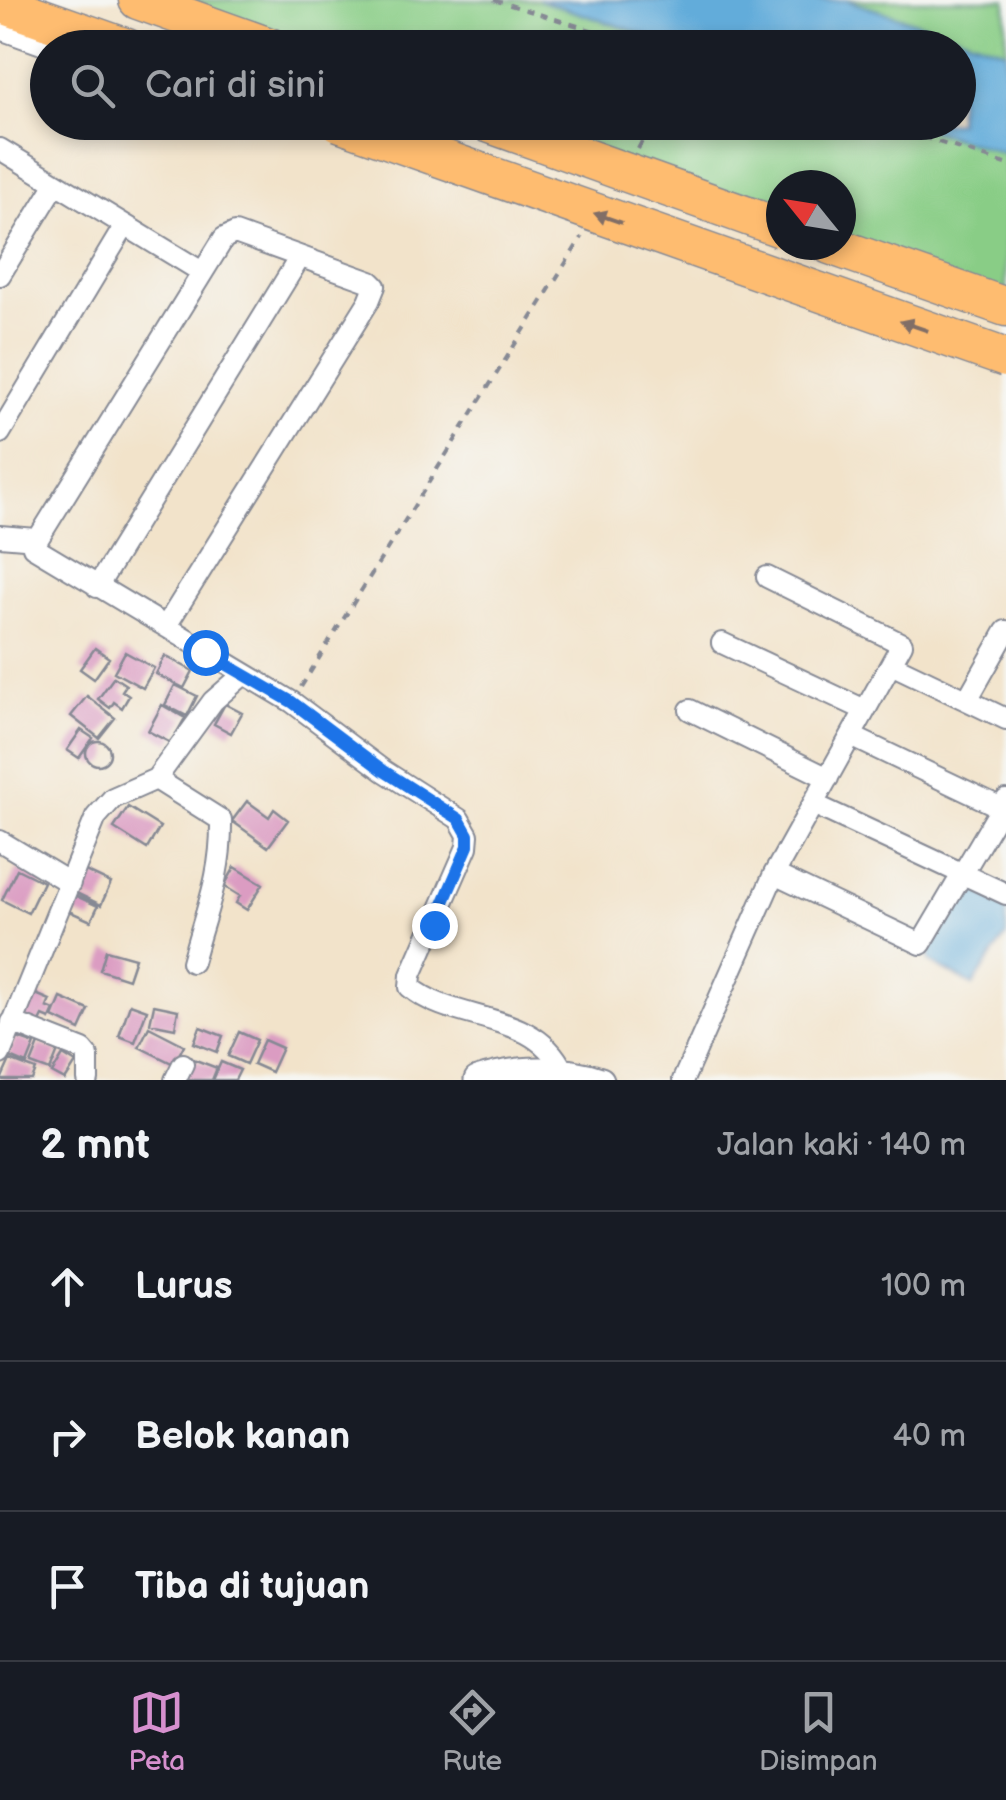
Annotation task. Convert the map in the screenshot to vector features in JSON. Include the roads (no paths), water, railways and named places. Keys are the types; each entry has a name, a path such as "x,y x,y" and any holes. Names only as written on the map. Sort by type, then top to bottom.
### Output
{"highway":[{"path":"138,0 222,30"},
{"path":"0,2 77,30"},
{"path":"390,140 1006,358"},
{"path":"534,140 766,223"},
{"path":"856,254 1006,307"}],"street":[{"path":"0,29 30,40"},
{"path":"0,149 202,272"},
{"path":"0,274 56,185"},
{"path":"0,433 124,226"},
{"path":"166,626 374,293 370,282 235,233 224,238 33,547 42,556 292,702 465,826 468,846 411,974 410,986 429,998 502,1022 534,1038 562,1071"},
{"path":"96,587 300,256"},
{"path":"0,536 36,539"},
{"path":"683,1080 774,874 902,644 767,577"},
{"path":"967,700 1006,632"},
{"path":"722,643 865,710"},
{"path":"890,664 1006,719"},
{"path":"0,1054 96,817 113,798 156,779 213,701 244,674"},
{"path":"690,710 828,778"},
{"path":"774,874 922,944 1004,806 851,736"},
{"path":"156,779 221,822 219,880 202,919 192,962"},
{"path":"813,804 1006,894"},
{"path":"0,841 70,883"},
{"path":"0,995 22,1001 83,1050 88,1056 88,1080"},
{"path":"477,1080 505,1071 562,1071 600,1080"}],"water":[{"path":"539,0 846,0 940,30 631,30"},
{"path":"976,41 1006,51 1006,154 963,140 976,140"},
{"path":"973,888 1006,908 1006,935 973,985 929,961 929,952 964,892"}]}
